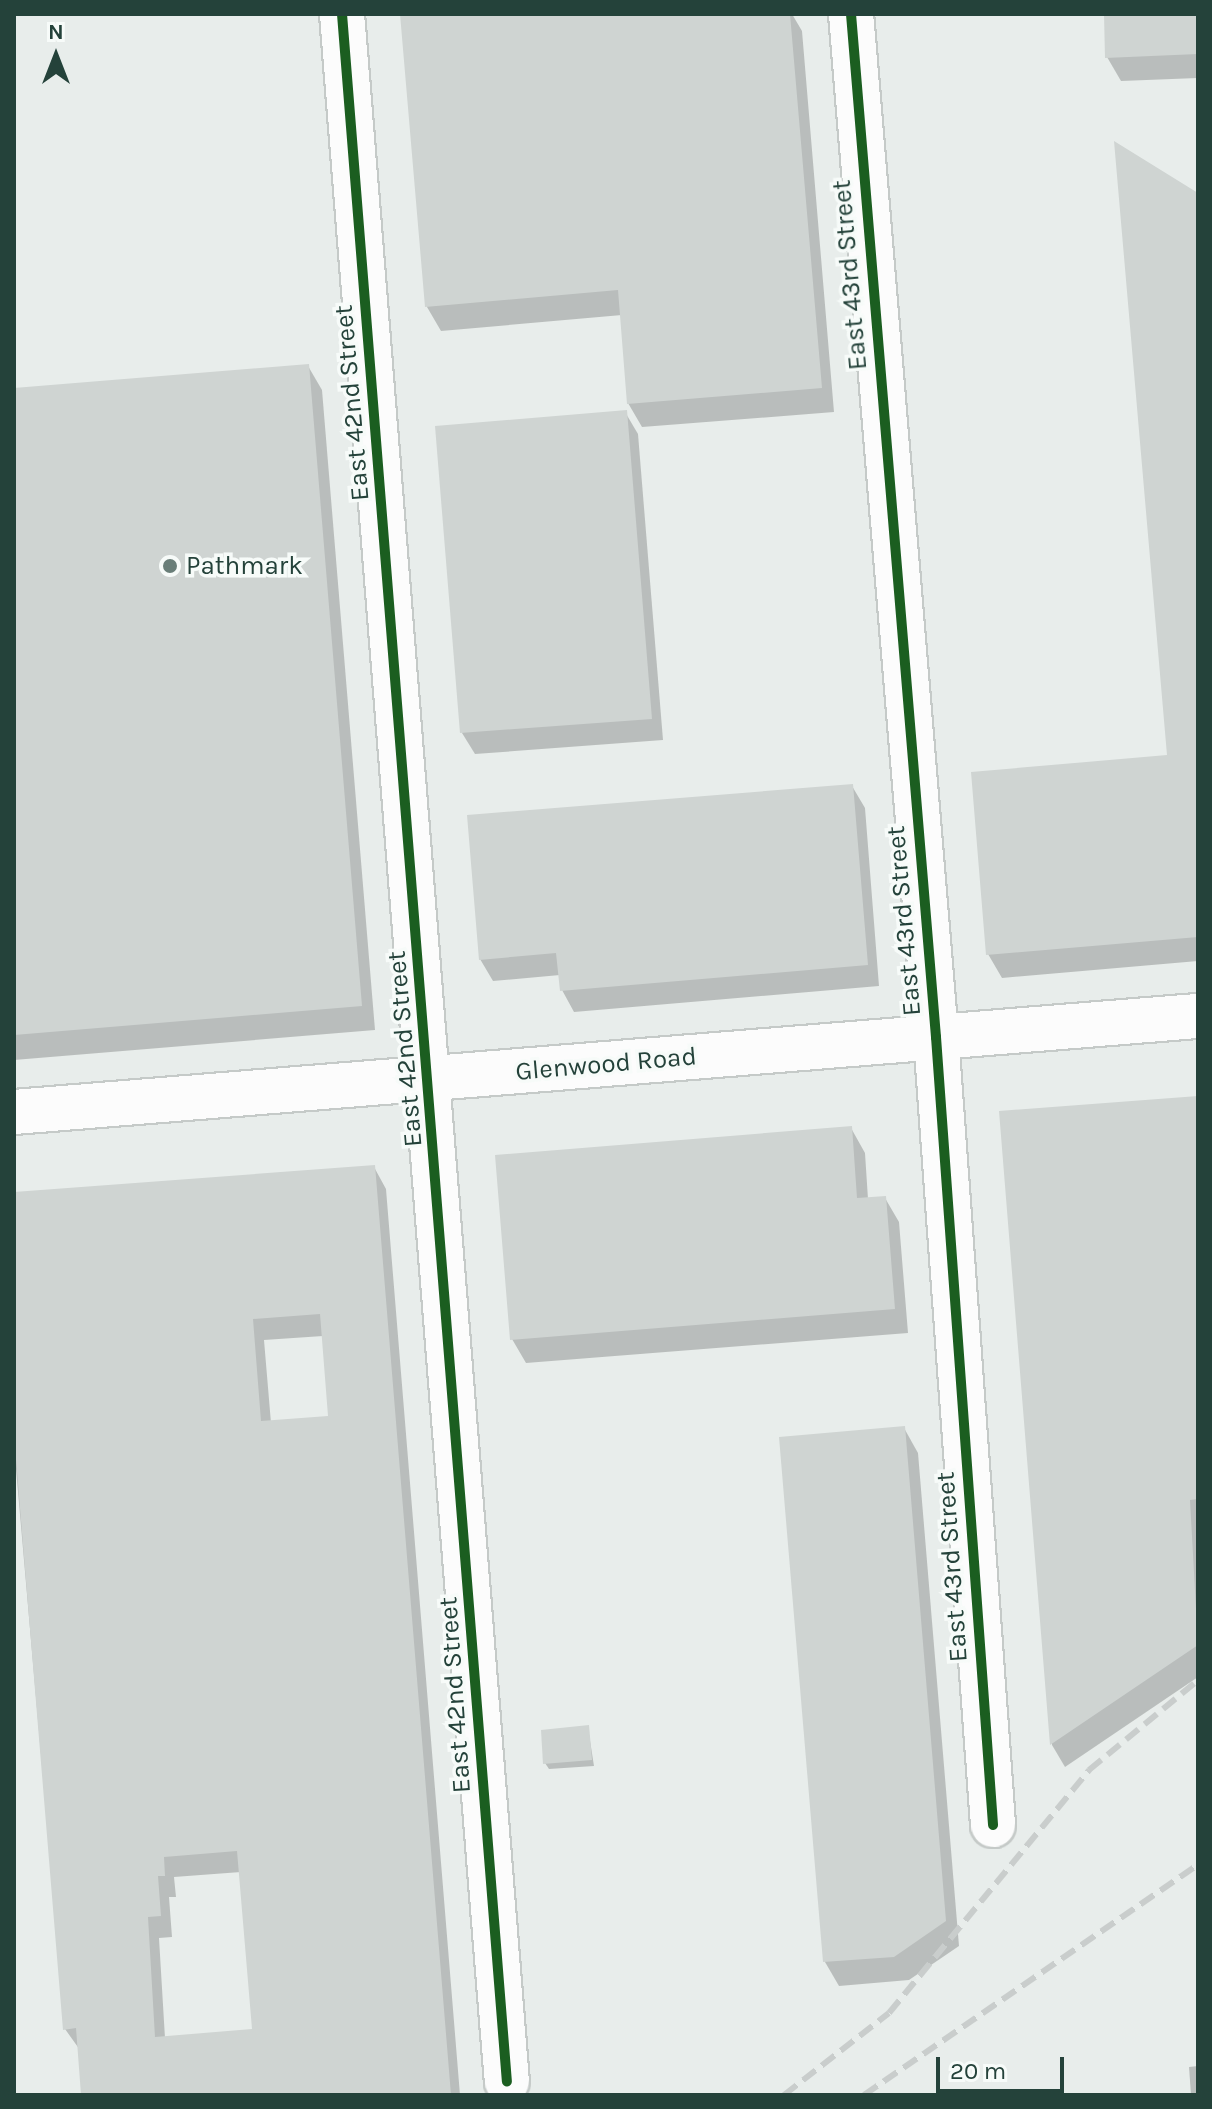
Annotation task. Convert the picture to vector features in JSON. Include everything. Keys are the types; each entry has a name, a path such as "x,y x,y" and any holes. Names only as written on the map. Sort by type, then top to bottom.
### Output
{"street":[{"name":"East 42nd Street","path":"342,14 430,1078 507,2081"},
{"name":"East 43rd Street","path":"851,14 936,1037 993,1825"},
{"name":"Glenwood Road","path":"14,1112 1198,1016"}],"building":[{"path":"400,14 790,14 822,388 627,404 618,290 425,307"},
{"path":"1104,14 1198,14 1198,54 1105,58"},
{"path":"1114,141 1198,193 1198,937 986,955 971,772 1167,755"},
{"path":"309,364 362,1006 14,1035 14,388"},
{"path":"627,410 652,719 460,733 435,426"},
{"path":"853,784 868,965 560,991 556,953 479,960 467,815"},
{"path":"1198,1096 1198,1499 1190,1500 1198,1645 1050,1745 999,1111"},
{"path":"852,1126 857,1198 886,1196 895,1309 510,1340 495,1155"},
{"path":"375,1165 451,2095 81,2095 76,2028 63,2030 14,1435 14,1192","holes":["320,1314 328,1416 261,1421 253,1319","237,1851 252,2029 155,2037 148,1917 161,1916 158,1876 165,1876 164,1857"]},
{"path":"905,1426 946,1921 894,1957 823,1962 779,1437"},
{"path":"589,1725 592,1760 543,1764 541,1730"}],"railway":[{"path":"784,2095 889,2013 1089,1770 1198,1680"},
{"path":"864,2095 1198,1865"}],"cycle path":[{"path":"342,14 507,2081"},
{"path":"851,14 936,1037 993,1825"}],"place":[{"name":"Pathmark","path":"170,566"}]}
